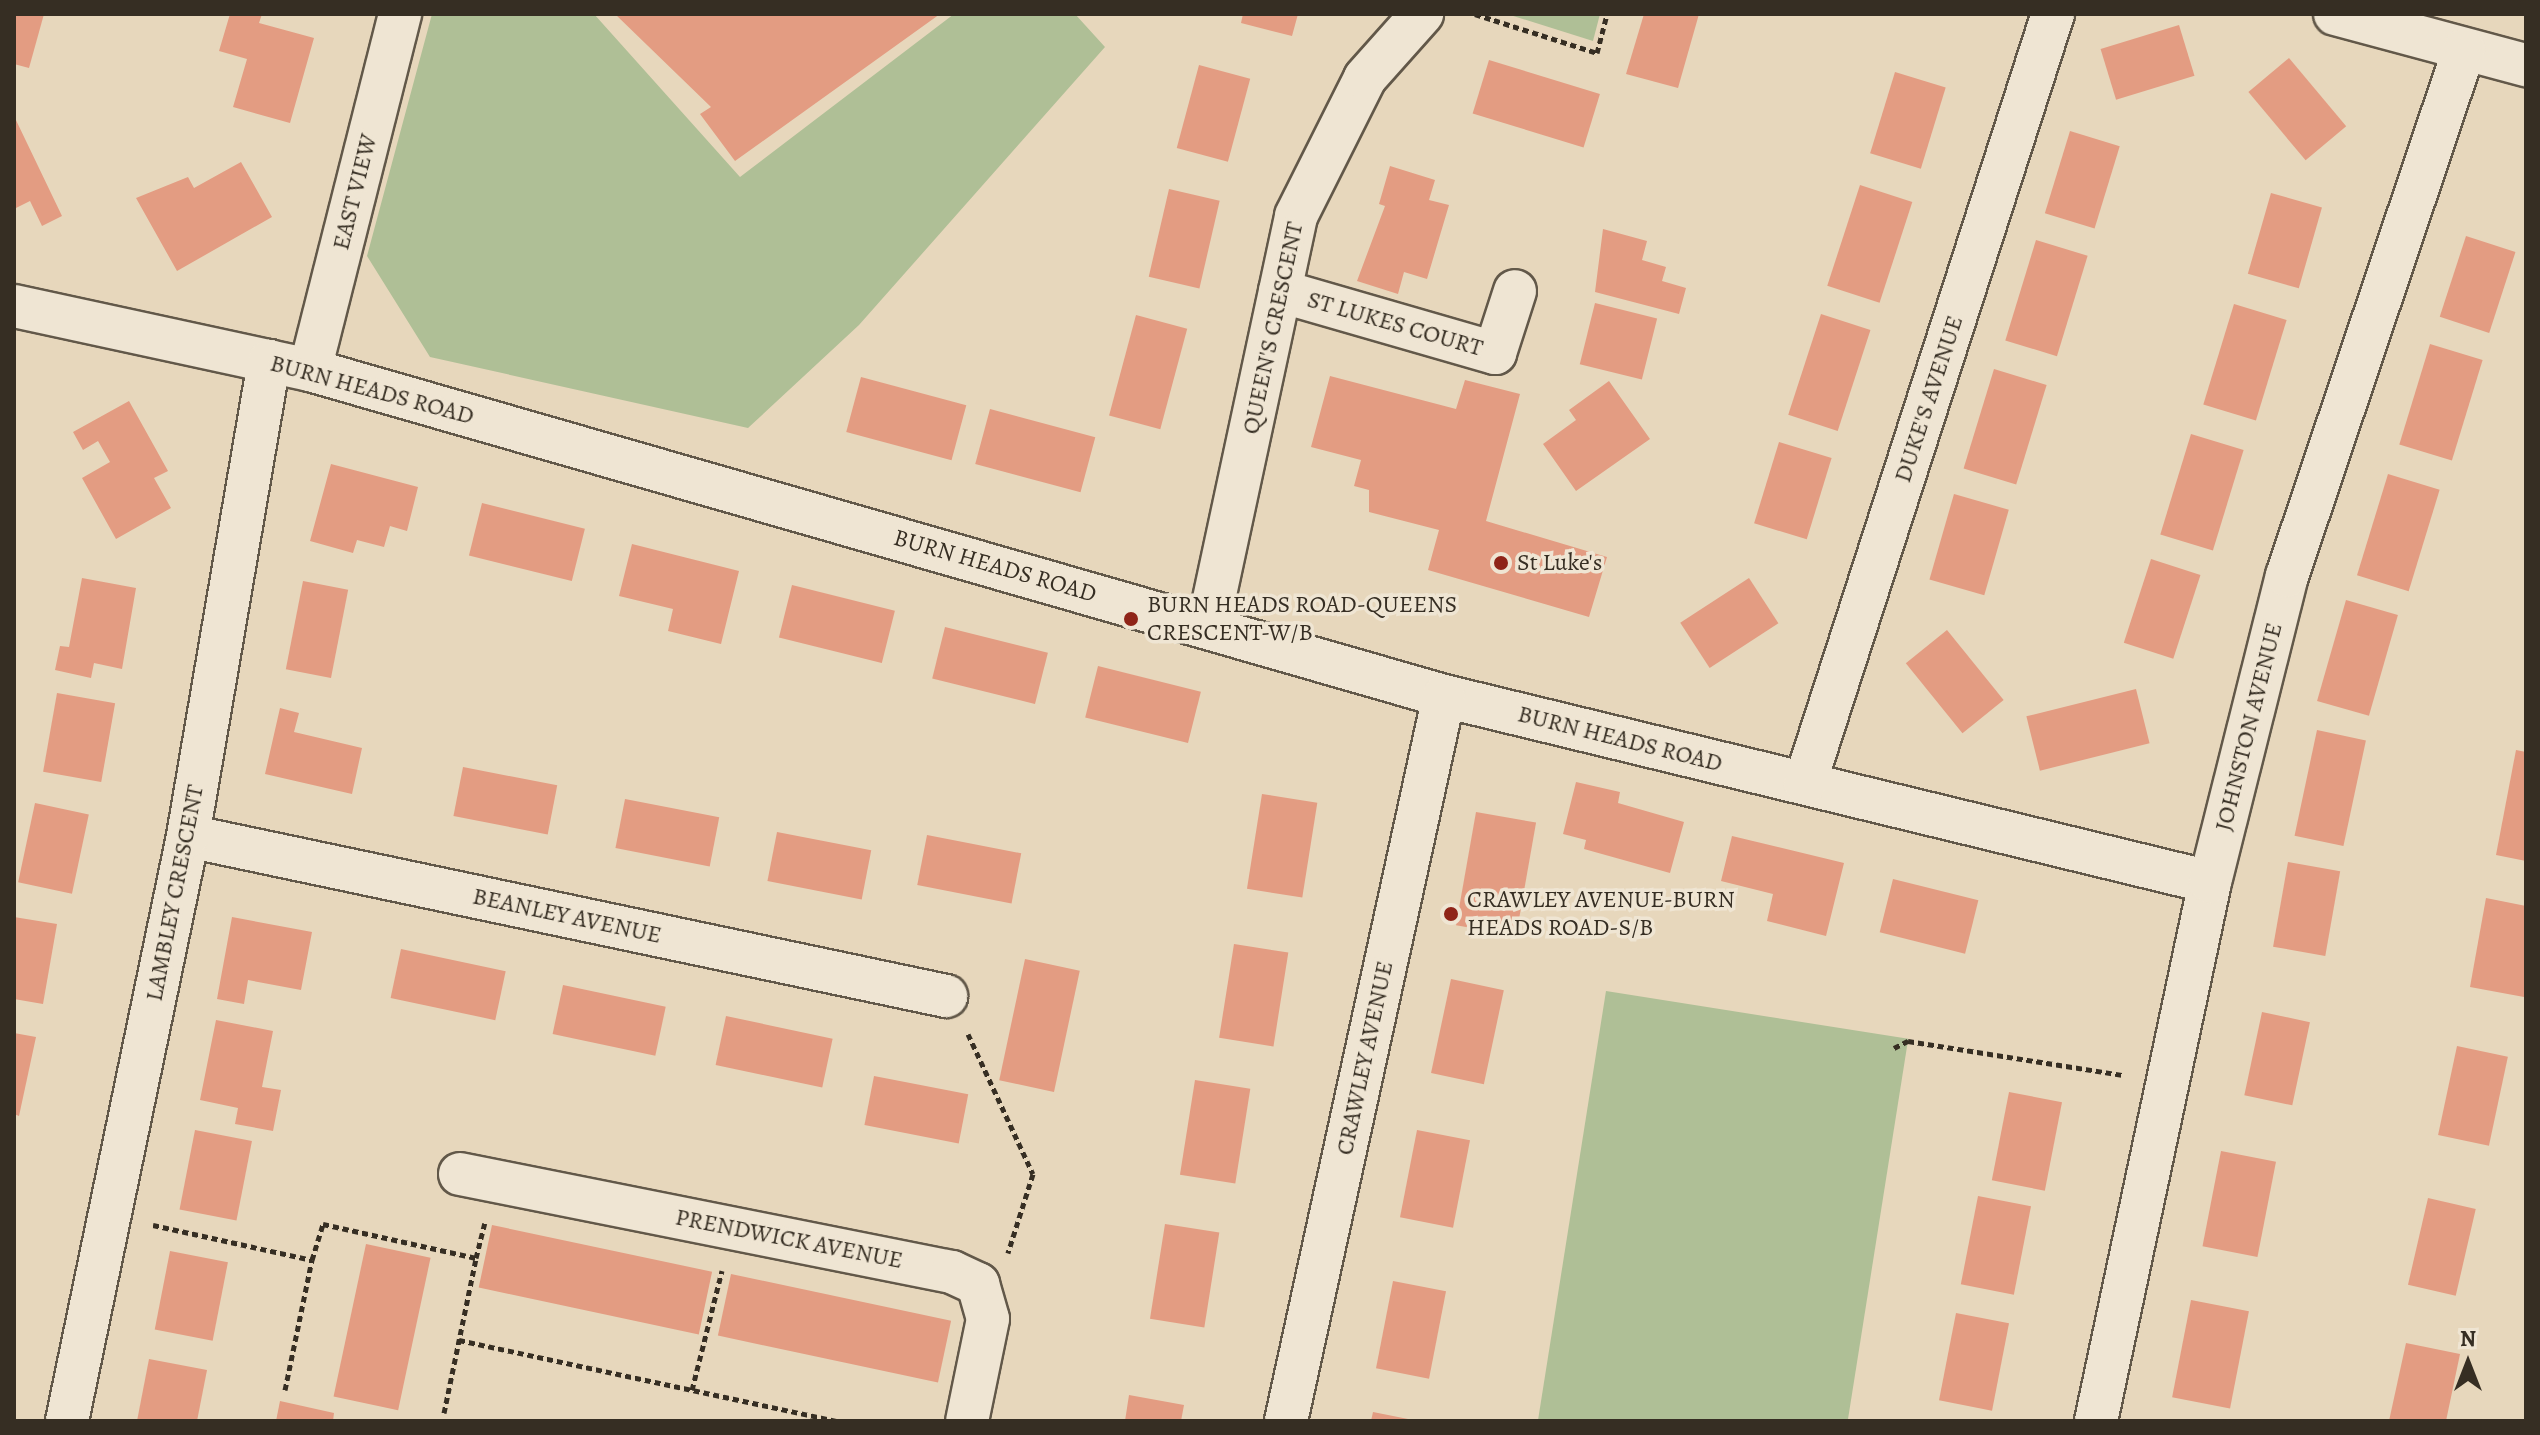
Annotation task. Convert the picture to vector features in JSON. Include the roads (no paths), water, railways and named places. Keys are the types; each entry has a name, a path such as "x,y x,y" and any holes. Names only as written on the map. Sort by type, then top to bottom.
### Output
{"street":[{"name":"EAST VIEW","path":"310,370 400,14"},
{"name":"QUEEN'S CRESCENT","path":"1208,627 1296,216 1365,78 1422,14"},
{"name":"DUKE'S AVENUE","path":"1805,783 2053,14"},
{"path":"2335,14 2526,65"},
{"name":"JOHNSTON AVENUE","path":"2096,1421 2172,1082 2210,882 2287,576 2464,50"},
{"name":"ST LUKES COURT","path":"1280,291 1495,353 1515,291"},
{"name":"BURN HEADS ROAD","path":"14,306 310,370 1444,696 2210,882"},
{"name":"LAMBLEY CRESCENT","path":"67,1421 188,836 269,361"},
{"name":"CRAWLEY AVENUE","path":"1286,1421 1444,696"},
{"name":"BEANLEY AVENUE","path":"188,836 946,996"},
{"name":"PRENDWICK AVENUE","path":"478,1177 952,1272 978,1284 988,1319 967,1421"}],"place":[{"name":"St Luke's","path":"1501,563"},
{"name":"BURN HEADS ROAD-QUEENS CRESCENT-W/B","path":"1131,619"},
{"name":"CRAWLEY AVENUE-BURN HEADS ROAD-S/B","path":"1451,914"}]}
